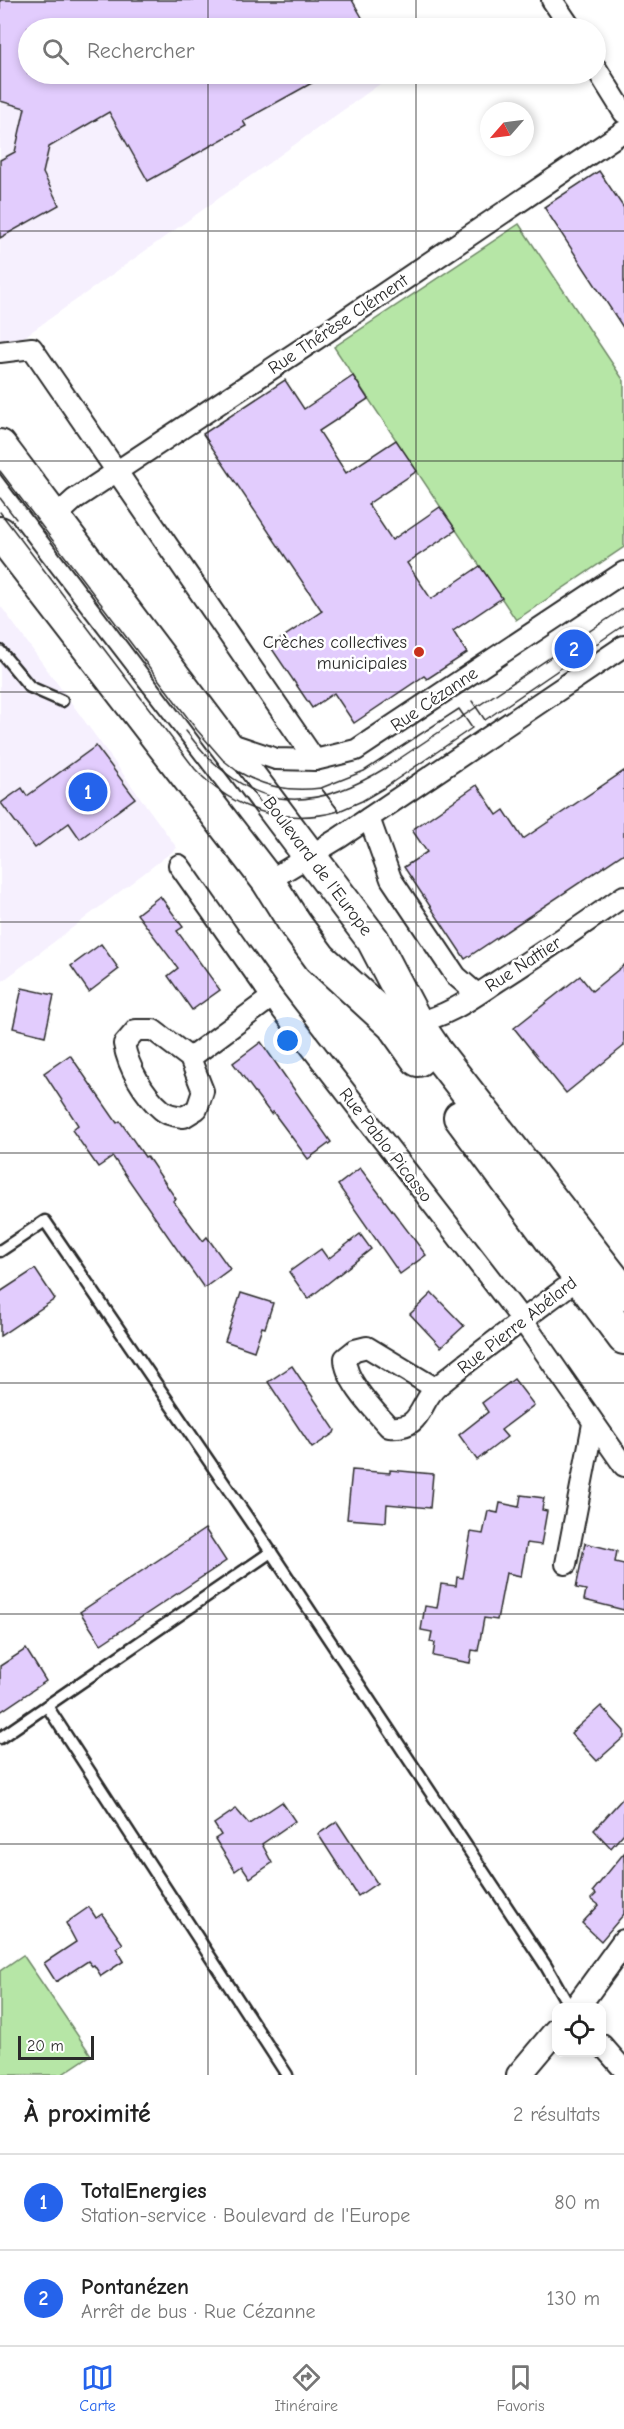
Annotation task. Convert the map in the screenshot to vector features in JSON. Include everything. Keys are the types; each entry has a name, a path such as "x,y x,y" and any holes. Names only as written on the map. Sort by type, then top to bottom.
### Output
{"main road":[{"name":"Boulevard de l'Europe","path":"0,446 225,741 373,940 416,1022 589,1270 624,1338"},
{"name":"Boulevard de l'Europe","path":"0,533 268,881 320,958 393,1025 589,1270 624,1293"}],"street":[{"path":"552,0 564,18"},
{"path":"606,84 624,113"},
{"name":"Rue Thérèse Clément","path":"54,518 75,499 624,131"},
{"path":"0,352 32,348 119,471 315,760"},
{"name":"Rue Cézanne","path":"225,741 276,759 315,760 356,750 624,572"},
{"path":"268,881 369,818 624,646"},
{"path":"369,818 391,879 456,976 477,994"},
{"name":"Rue Pablo Picasso","path":"179,865 272,997 523,1320 624,1466"},
{"name":"Rue Nattier","path":"416,1022 429,1020 452,1010 624,896"},
{"path":"190,1058 272,997"},
{"path":"136,1030 153,1030 190,1058 204,1091 197,1109 184,1117 163,1112 143,1086 127,1058 124,1044 136,1030"},
{"name":"Rue Pierre Abélard","path":"435,1388 367,1347 355,1350 345,1358 345,1367 366,1401 389,1427 402,1428 417,1419 435,1388 589,1270"},
{"path":"566,1564 593,1424"},
{"path":"579,2003 624,1942"},
{"path":"519,2075 552,2036"},
{"path":"606,2050 624,2070"}],"lane":[{"path":"0,651 30,687 62,701"},
{"path":"0,1251 45,1221 271,1552 539,1956 568,2003"},
{"path":"0,1738 271,1552"},
{"path":"47,1706 287,2075"}],"shaded area":[{"path":"0,0 353,0 363,18 18,18 18,84 380,84 0,354"},
{"path":"0,605 177,848 0,983"}],"green space":[{"path":"519,224 624,381 624,547 516,620 334,347"},
{"path":"23,1955 91,2055 61,2075 0,2075 0,1971"}],"building":[{"path":"0,0 352,0 362,18 18,18 18,84 310,84 243,121 246,126 148,181 109,112 49,147 43,173 59,205 0,238 0,160 15,152 25,108 0,101"},
{"path":"599,171 624,208 624,329 544,207"},
{"path":"353,376 368,399 319,431 346,473 396,440 417,471 368,504 392,540 440,507 456,530 407,563 431,599 480,566 502,598 453,631 467,653 427,679 424,676 354,723 334,693 312,708 270,646 322,611 203,434 285,380 304,409"},
{"path":"96,746 135,798 80,839 69,823 35,848 1,803 22,788 27,796"},
{"path":"624,771 624,853 465,959 404,867 427,852 412,830 477,785 497,815 504,810 523,839"},
{"path":"160,896 183,927 177,931 220,990 192,1010 168,976 178,968 137,914"},
{"path":"101,944 119,969 89,992 71,966"},
{"path":"624,965 624,1046 566,1093 514,1028 580,976 592,991"},
{"path":"22,988 54,995 45,1036 13,1028"},
{"path":"261,1042 331,1142 308,1159 233,1063"},
{"path":"70,1055 117,1123 120,1121 145,1157 147,1156 176,1199 173,1201 203,1241 207,1237 230,1269 204,1288 113,1157 98,1167 72,1130 78,1125 44,1073"},
{"path":"360,1168 426,1255 400,1274 338,1185"},
{"path":"360,1234 371,1249 308,1299 289,1272 321,1249 328,1259"},
{"path":"35,1269 55,1299 0,1336 0,1292"},
{"path":"241,1293 273,1303 254,1351 225,1341"},
{"path":"432,1293 464,1326 441,1347 410,1314"},
{"path":"292,1366 335,1430 312,1448 268,1382"},
{"path":"514,1379 534,1405 501,1430 507,1437 477,1460 459,1435 488,1412 482,1403"},
{"path":"352,1470 390,1473 390,1470 433,1474 430,1508 387,1504 386,1522 347,1519"},
{"path":"521,1495 544,1498 542,1510 547,1511 541,1545 527,1543 521,1576 506,1573 497,1620 484,1618 478,1651 472,1650 470,1663 433,1656 435,1643 430,1642 432,1632 421,1630 425,1606 437,1608 441,1584 456,1586 457,1577 463,1578 471,1532 483,1534 488,1511 498,1513 500,1503 519,1507"},
{"path":"205,1529 226,1561 101,1644 80,1612"},
{"path":"585,1543 617,1551 615,1562 624,1564 624,1610 584,1600 586,1590 576,1588"},
{"path":"26,1649 46,1681 0,1712 0,1666"},
{"path":"601,1706 624,1731 624,1737 597,1761 571,1733"},
{"path":"624,1797 624,1833 611,1848 594,1830"},
{"path":"282,1802 295,1821 262,1844 272,1863 250,1878 242,1866 235,1871 215,1839 221,1835 214,1824 236,1809 249,1824"},
{"path":"337,1822 377,1883 358,1896 318,1834"},
{"path":"624,1853 624,1914 601,1941 582,1923 599,1905 591,1899 596,1894 593,1891"},
{"path":"89,1907 96,1918 102,1914 123,1944 116,1948 124,1961 101,1976 94,1965 92,1966 88,1961 56,1982 44,1963 76,1942 66,1923"}],"tram line":[{"path":"0,471 197,730 223,760 237,771 269,814 229,797 211,785 195,769 0,512"},
{"path":"0,498 16,519"},
{"path":"186,731 208,757 231,777 254,790 278,798 302,799 329,794 357,784 387,767 624,608"},
{"path":"472,701 485,720 624,625"},
{"path":"459,709 472,728 362,801 339,811 321,788 364,771 459,709"},
{"path":"237,771 257,781 277,787 321,788 339,811 304,817 269,814 237,771"}],"place":[{"name":"Pontanézen","path":"574,649"},
{"name":"Crèches collectives municipales","path":"419,652"},
{"name":"TotalEnergies","path":"88,792"}]}
